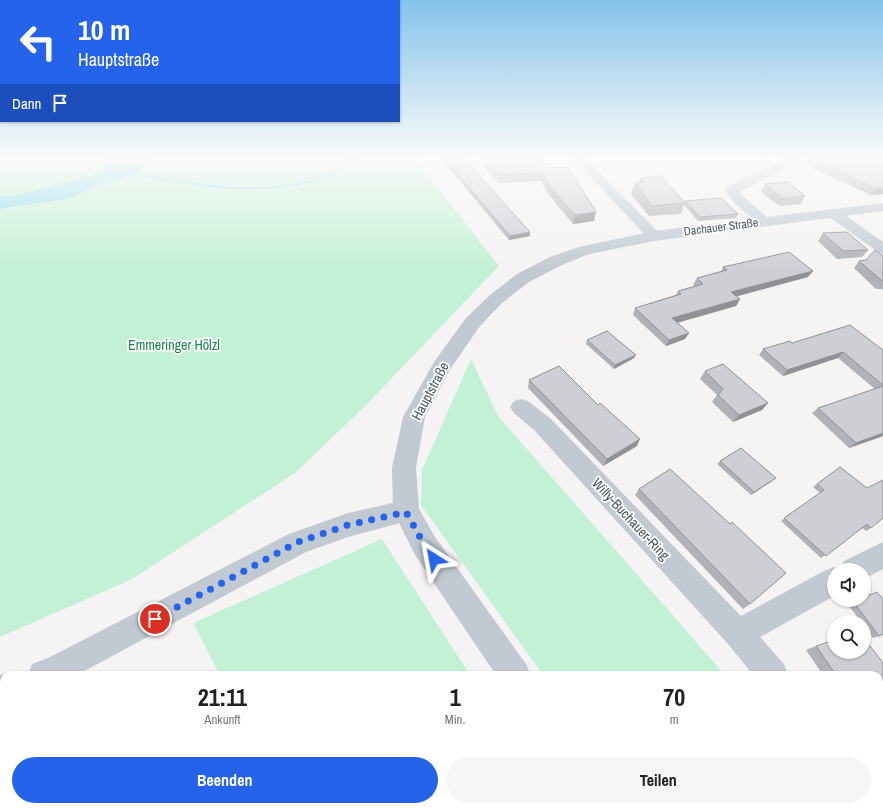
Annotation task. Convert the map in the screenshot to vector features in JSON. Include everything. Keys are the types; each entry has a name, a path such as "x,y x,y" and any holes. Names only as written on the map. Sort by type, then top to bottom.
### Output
{"street":[{"path":"615,195 654,236"},
{"path":"735,195 739,200 764,222"},
{"name":"Dachauer Straße","path":"654,236 883,207"},
{"path":"833,213 883,249"},
{"name":"Hauptstraße","path":"406,512 404,468 414,417 442,367 473,322 496,299 523,278 556,261 584,250 654,236"},
{"name":"Willy-Buchauer-Ring","path":"521,407 543,425 738,634 770,671"},
{"path":"53,671 155,619 298,542 348,525 406,512 425,546 512,671"},
{"path":"868,563 883,555"},
{"path":"738,634 827,585"}],"green space":[{"path":"0,195 18,195 14,196"},
{"name":"Emmeringer Hölzl","path":"78,195 443,195 499,266 365,406 295,473 132,579 0,637 0,209 71,198"},
{"path":"471,359 498,416 721,671 540,671 421,505 422,470"},
{"path":"382,539 467,671 218,671 193,623"}],"water":[{"path":"78,195 71,198 0,209 0,196"}],"building":[{"path":"475,195 496,195 530,232 510,236"},
{"path":"557,195 585,195 596,212 575,215"},
{"path":"644,195 678,195 685,203 652,206"},
{"path":"778,195 805,196 783,199"},
{"path":"721,198 738,214 700,217 685,201"},
{"path":"847,232 868,250 843,251 823,233"},
{"path":"875,250 883,256 883,281 859,261 866,260"},
{"path":"789,252 813,271 731,292 740,299 672,318 689,333 669,340 635,308 681,294 678,291 703,284 697,278 727,270 723,267"},
{"path":"850,325 883,350 883,385 843,352 787,370 763,349 790,341 792,343"},
{"path":"607,331 636,355 615,365 587,340"},
{"path":"723,364 768,403 739,415 718,395 723,389 705,371"},
{"path":"559,366 598,405 600,403 640,439 607,459 529,380"},
{"path":"883,386 883,433 856,443 818,408"},
{"path":"741,448 776,478 754,492 720,461"},
{"path":"840,467 867,488 883,480 883,518 871,528 867,524 826,556 784,518 824,490 817,484"},
{"path":"670,469 730,524 732,522 786,573 750,604 639,489"},
{"path":"877,592 883,599 883,634 879,636 871,625 871,615 863,615 857,607 871,607 871,594"},
{"path":"827,642 827,659 871,659 871,647 883,663 883,671 833,671 816,646"}],"route":[{"path":"155,619 298,542 348,525 406,512 434,559"}]}
